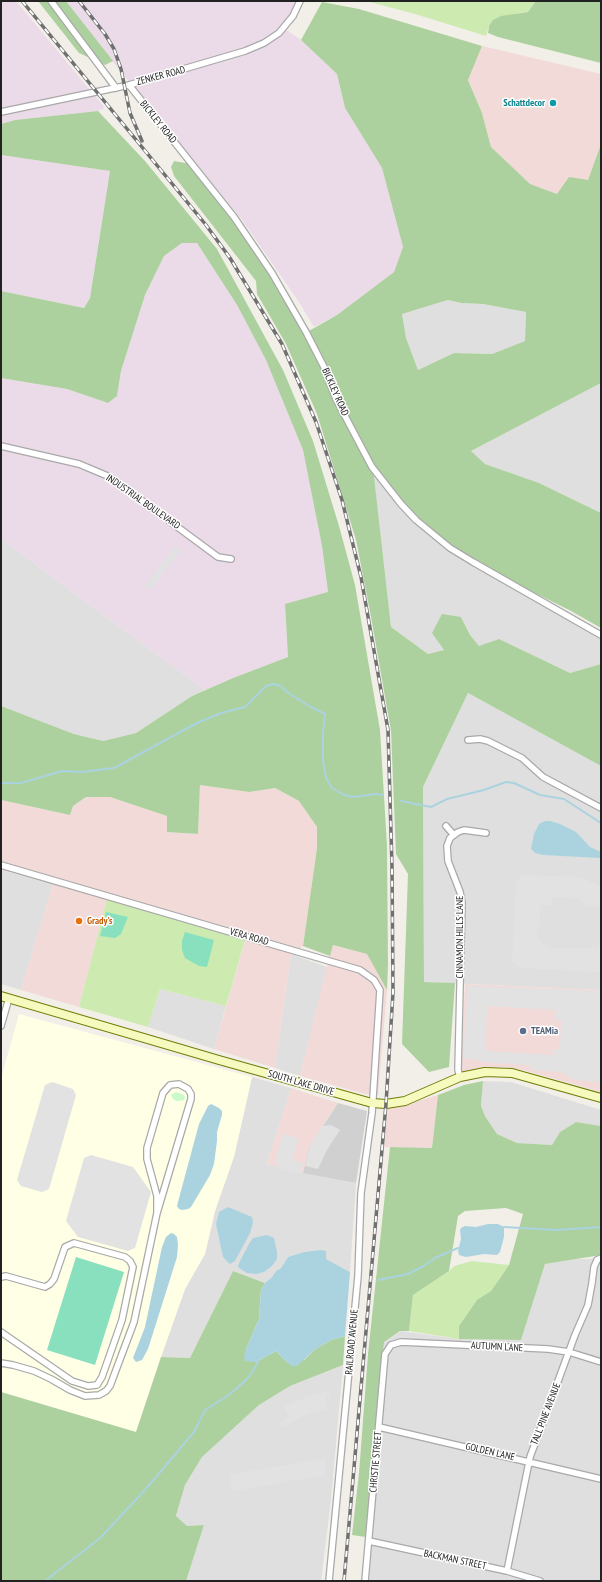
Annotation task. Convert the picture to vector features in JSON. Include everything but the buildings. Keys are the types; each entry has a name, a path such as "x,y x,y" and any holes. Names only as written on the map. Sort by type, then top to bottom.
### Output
{"main road":[{"name":"SOUTH LAKE DRIVE","path":"5,997 372,1103 386,1104 409,1100 460,1077 485,1072 512,1073 601,1098"}],"street":[{"path":"51,1 116,88"},
{"name":"ZENKER ROAD","path":"1,112 129,85 245,51 271,39 293,16 300,1"},
{"name":"BICKLEY ROAD","path":"129,85 234,218 272,273 306,332 324,367 336,398 372,467 401,504 416,520 450,548 601,635"},
{"name":"INDUSTRIAL BOULEVARD","path":"1,446 79,464 110,477 218,557 231,559"},
{"path":"468,740 480,739 488,741 522,758 543,776 601,808"},
{"path":"446,826 453,834 464,830 486,833"},
{"name":"CINNAMON HILLS LANE","path":"453,834 448,841 448,861 460,892 462,902 458,1070 460,1077"},
{"name":"VERA ROAD","path":"1,865 299,951 360,970 368,975 377,985 380,995 372,1103"},
{"path":"1,1026 5,997"},
{"path":"1,1364 34,1371 70,1390 85,1396 95,1396 106,1391 111,1384 134,1322 156,1213 191,1099 191,1094 188,1089 179,1084 170,1085 163,1093 147,1148 147,1159 157,1196 156,1213"},
{"name":"RAILROAD AVENUE","path":"329,1581 358,1276 361,1193 372,1103"},
{"path":"1,1277 6,1276 45,1287 54,1279 66,1247 74,1243 125,1257 130,1261 133,1267 122,1320 102,1377 97,1385 88,1386 72,1381 1,1332"},
{"name":"TALL PINE AVENUE","path":"507,1571 529,1461 588,1305 594,1267 599,1259"},
{"name":"AUTUMN LANE","path":"391,1345 400,1342 548,1349 569,1352 601,1362"},
{"name":"CHRISTIE STREET","path":"365,1581 379,1427 379,1408 385,1354 391,1345"},
{"name":"GOLDEN LANE","path":"379,1427 601,1479"},
{"name":"BACKMAN STREET","path":"369,1541 507,1571 540,1581"}],"shaded area":[{"path":"1,1 16,1 105,108 98,111 15,120 1,124"},
{"path":"66,1 297,1 281,26 301,40 337,74 345,108 382,168 403,247 394,272 337,315 314,327 299,302 242,220 108,56"},
{"path":"482,46 601,74 601,144 588,180 557,194 529,184 491,147 482,113 468,79"},
{"path":"1,155 110,171 90,298 84,308 1,291"},
{"path":"182,243 197,243 237,305 266,360 303,450 322,546 328,593 285,605 288,657 205,690 3,540 1,544 1,378 67,389 108,403 117,396 121,371 145,295 164,256"},
{"path":"448,300 461,303 483,304 526,312 525,341 492,354 454,353 418,370 406,338 402,314"},
{"path":"601,383 601,513 539,483 485,464 471,451"},
{"path":"373,472 393,499 417,524 439,543 498,579 601,637 601,664 570,673 499,639 479,647 470,635 461,617 444,650 428,654 391,627"},
{"path":"3,540 205,690 192,696 136,733 103,741 74,734 1,706 1,544"},
{"path":"176,546 181,550 151,589 144,586"},
{"path":"468,693 601,766 601,990 424,982 423,787"},
{"path":"200,785 249,792 274,788 299,801 317,827 317,848 303,946 291,954 275,1068 214,1049 245,941 107,900 79,1007 21,990 53,884 1,870 1,800 70,815 73,806 86,797 110,797 167,816 167,832 198,834"},
{"path":"1,870 53,884 21,990 1,984"},
{"path":"522,875 580,877 601,887 601,906 586,907 586,905 578,898 573,898 571,900 571,898 553,897 552,905 541,905 539,925 541,925 541,929 538,929 537,937 539,940 542,940 542,946 548,945 548,948 591,949 592,947 597,948 599,946 598,942 601,941 601,972 520,968 512,962 516,882"},
{"path":"332,945 368,954 387,990 378,1095 365,1094 300,1076"},
{"path":"291,954 327,967 300,1076 275,1068"},
{"path":"465,984 601,990 601,1092 523,1070 502,1067 461,1072"},
{"path":"468,986 601,991 601,1082 575,1080 561,1072 531,1070 529,1065 492,1063 463,1058","holes":["487,1006 556,1010 556,1020 561,1021 560,1049 554,1049 554,1055 485,1051"]},
{"path":"160,989 226,1006 214,1049 148,1027"},
{"path":"19,1014 252,1077 234,1157 215,1211 205,1254 185,1289 136,1432 1,1392 1,1079"},
{"path":"252,1077 291,1088 267,1164 356,1183 350,1272 326,1259 320,1250 304,1252 288,1257 281,1268 276,1271 265,1283 233,1271 190,1358 161,1357 185,1289 205,1254 215,1211 234,1156"},
{"path":"483,1081 511,1082 601,1110 601,1126 576,1122 560,1132 552,1145 517,1143 497,1134 485,1116 481,1106"},
{"path":"52,1082 73,1089 76,1095 49,1189 42,1192 21,1186 17,1180 45,1085"},
{"path":"291,1088 338,1103 309,1148 303,1173 267,1164"},
{"path":"438,1095 432,1148 384,1147 388,1108 402,1106"},
{"path":"338,1103 367,1111 356,1183 303,1173 309,1148"},
{"path":"331,1125 340,1130 327,1150 318,1169 305,1166 310,1146 322,1126"},
{"path":"282,1134 299,1138 292,1160 303,1163 301,1173 279,1169 276,1160"},
{"path":"91,1155 133,1167 151,1192 135,1248 128,1251 78,1237 66,1221 84,1158"},
{"path":"576,1259 601,1259 601,1581 361,1581 384,1342 401,1331 459,1339 521,1340 545,1264"},
{"path":"343,1365 331,1500 321,1581 186,1581 204,1525 187,1526 176,1517 185,1485 202,1457 259,1405 290,1386"},
{"path":"329,1391 330,1396 325,1397 328,1409 308,1414 282,1427 280,1423 289,1417 283,1407 306,1397"},
{"path":"325,1458 326,1475 232,1491 230,1475"}],"green space":[{"path":"38,1 66,1 113,61 105,65 79,53"},
{"path":"366,1 536,1 528,12 519,13 489,26 486,36 415,14"},
{"path":"536,1 601,1 601,63 498,37 488,33 489,26 493,20 501,16 528,12"},
{"path":"322,2 359,9 482,46 468,80 482,113 491,147 530,184 557,194 569,177 588,180 601,144 601,383 471,451 485,464 539,483 601,513 601,628 571,611 473,562 416,520 373,468 391,627 428,654 444,650 432,633 442,614 461,617 470,635 479,646 499,639 570,673 601,664 601,766 468,693 423,787 424,982 455,983 449,1067 429,1072 402,1044 408,874 396,854 391,731 356,540 317,414 286,344 257,294 256,281 174,176 171,167 174,161 191,164 234,217 307,332 337,315 394,272 403,247 382,168 345,108 337,74 301,40","holes":["448,300 461,303 483,304 526,312 525,341 492,354 454,353 418,370 406,338 402,314"]},
{"path":"98,111 145,161 217,249 283,370 313,441 355,585 380,730 387,846 387,990 367,954 333,945 330,956 303,946 317,848 317,827 299,801 275,788 249,792 200,785 198,834 167,832 167,816 110,797 86,797 73,806 70,815 1,800 1,706 74,734 103,741 136,733 192,696 233,678 288,657 285,604 328,592 322,546 303,450 266,360 237,305 197,243 182,243 164,256 145,295 121,371 117,396 108,403 67,389 1,378 1,291 84,308 90,298 110,171 1,155 1,124 15,120"},
{"path":"107,899 245,940 226,1006 160,989 148,1027 79,1007"},
{"path":"106,912 128,917 121,934 115,938 100,936"},
{"path":"185,932 214,940 207,967 199,966 185,958 182,950 182,941"},
{"path":"483,1081 481,1106 485,1116 497,1134 517,1143 552,1145 560,1132 576,1122 601,1126 601,1255 545,1264 521,1340 459,1339 459,1326 477,1300 491,1291 509,1265 523,1214 506,1208 465,1211 458,1216 449,1271 413,1295 409,1331 400,1331 384,1342 366,1537 352,1535 359,1473 368,1354 390,1147 432,1148 438,1095 464,1085"},
{"path":"176,1092 184,1095 184,1100 177,1101 173,1099 171,1095"},
{"path":"76,1257 124,1272 95,1365 47,1350"},
{"path":"472,1261 509,1265 491,1291 476,1302 459,1326 459,1339 409,1331 413,1295 454,1266"},
{"path":"233,1271 265,1283 261,1290 259,1319 246,1349 256,1362 276,1351 288,1363 304,1360 314,1350 331,1340 345,1336 343,1365 290,1386 259,1405 202,1457 185,1485 176,1516 187,1526 204,1525 186,1581 1,1581 1,1392 136,1432 161,1357 190,1358"}],"water":[{"path":"545,821 560,824 576,832 590,847 601,852 601,858 543,855 535,853 531,849 534,834 539,824"},
{"path":"211,1104 222,1111 217,1132 214,1164 210,1175 191,1207 182,1210 177,1206 199,1124 208,1106"},
{"path":"228,1207 252,1217 253,1223 250,1233 235,1261 230,1264 223,1257 216,1224 219,1212"},
{"path":"488,1224 498,1224 504,1227 504,1237 500,1252 497,1255 484,1254 466,1257 459,1255 458,1251 461,1239 461,1228 465,1226 476,1227"},
{"path":"171,1233 177,1237 177,1257 148,1349 142,1360 136,1362 133,1358 145,1327 162,1247 166,1237"},
{"path":"267,1235 274,1238 277,1252 277,1259 272,1266 264,1272 256,1274 247,1273 239,1268 238,1266 240,1261 253,1238"},
{"path":"320,1250 326,1251 326,1259 350,1272 345,1336 331,1340 314,1350 297,1366 292,1366 276,1351 256,1362 245,1361 244,1357 246,1349 259,1319 261,1290 265,1283 276,1271 281,1268 288,1257 304,1252"}],"waterway":[{"path":"1,783 21,783 62,771 82,772 114,768 197,723 221,713 245,707 266,686 274,684 281,686 287,692 325,714 323,732 323,760 326,778 332,788 344,795 354,797 375,794 383,795"},
{"path":"401,801 431,807 447,799 484,790 506,782 514,783 540,795 564,799 601,823"},
{"path":"504,1227 556,1230 601,1227"},
{"path":"378,1280 408,1274 435,1258 458,1248"},
{"path":"45,1581 100,1538 145,1490 194,1432 205,1410 229,1395 247,1379 259,1360"}],"railway":[{"path":"22,1 206,225 230,258 282,344 316,422 342,500 361,577 388,730 392,867 393,993 386,1104 344,1581"},
{"path":"79,1 105,34 114,49 121,69 130,113 142,141"}],"place":[{"name":"Schattdecor","path":"553,103"},
{"name":"Grady's","path":"79,921"},
{"name":"TEAMia","path":"523,1031"}]}
